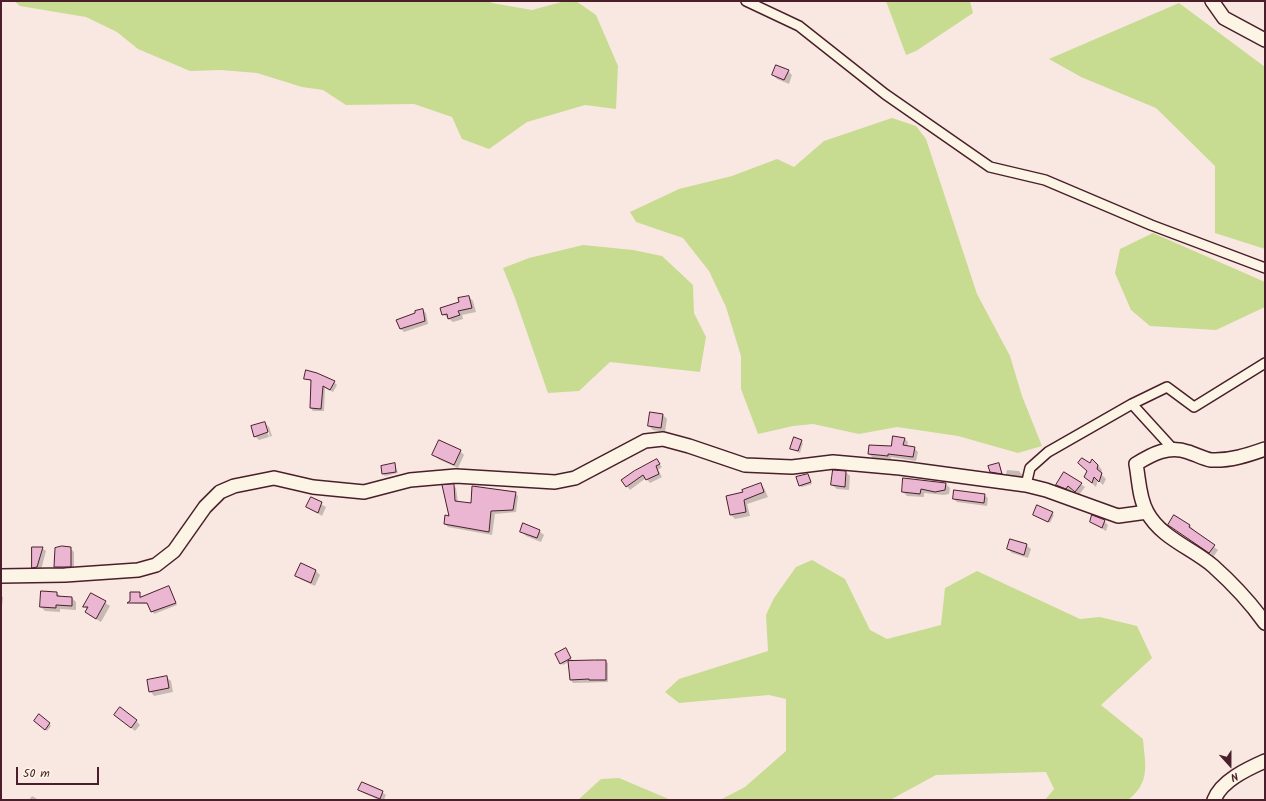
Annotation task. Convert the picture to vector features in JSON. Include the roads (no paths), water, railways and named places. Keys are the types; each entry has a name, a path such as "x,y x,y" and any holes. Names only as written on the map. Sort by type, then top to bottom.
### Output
{"main road":[{"path":"1212,1 1224,18 1265,40"},
{"path":"1,576 65,575 138,570 156,565 174,551 205,507 220,492 234,486 274,478 313,487 364,492 410,480 456,476 555,482 575,478 646,441 663,439 690,446 745,465 792,467 833,462 900,468 1026,485 1046,490 1118,516 1147,512"},
{"path":"1265,449 1242,458 1210,460 1185,451 1173,449 1160,451 1136,464 1141,495 1147,512 1160,530 1212,566 1238,589 1265,623"},
{"path":"1214,800 1218,790 1249,768 1265,761"}],"street":[{"path":"746,1 799,26 885,94 990,167 1045,180 1151,225 1265,268"},
{"path":"1026,485 1030,468 1048,452 1132,404 1167,387 1194,407 1265,363"},
{"path":"1132,404 1173,449"}]}
